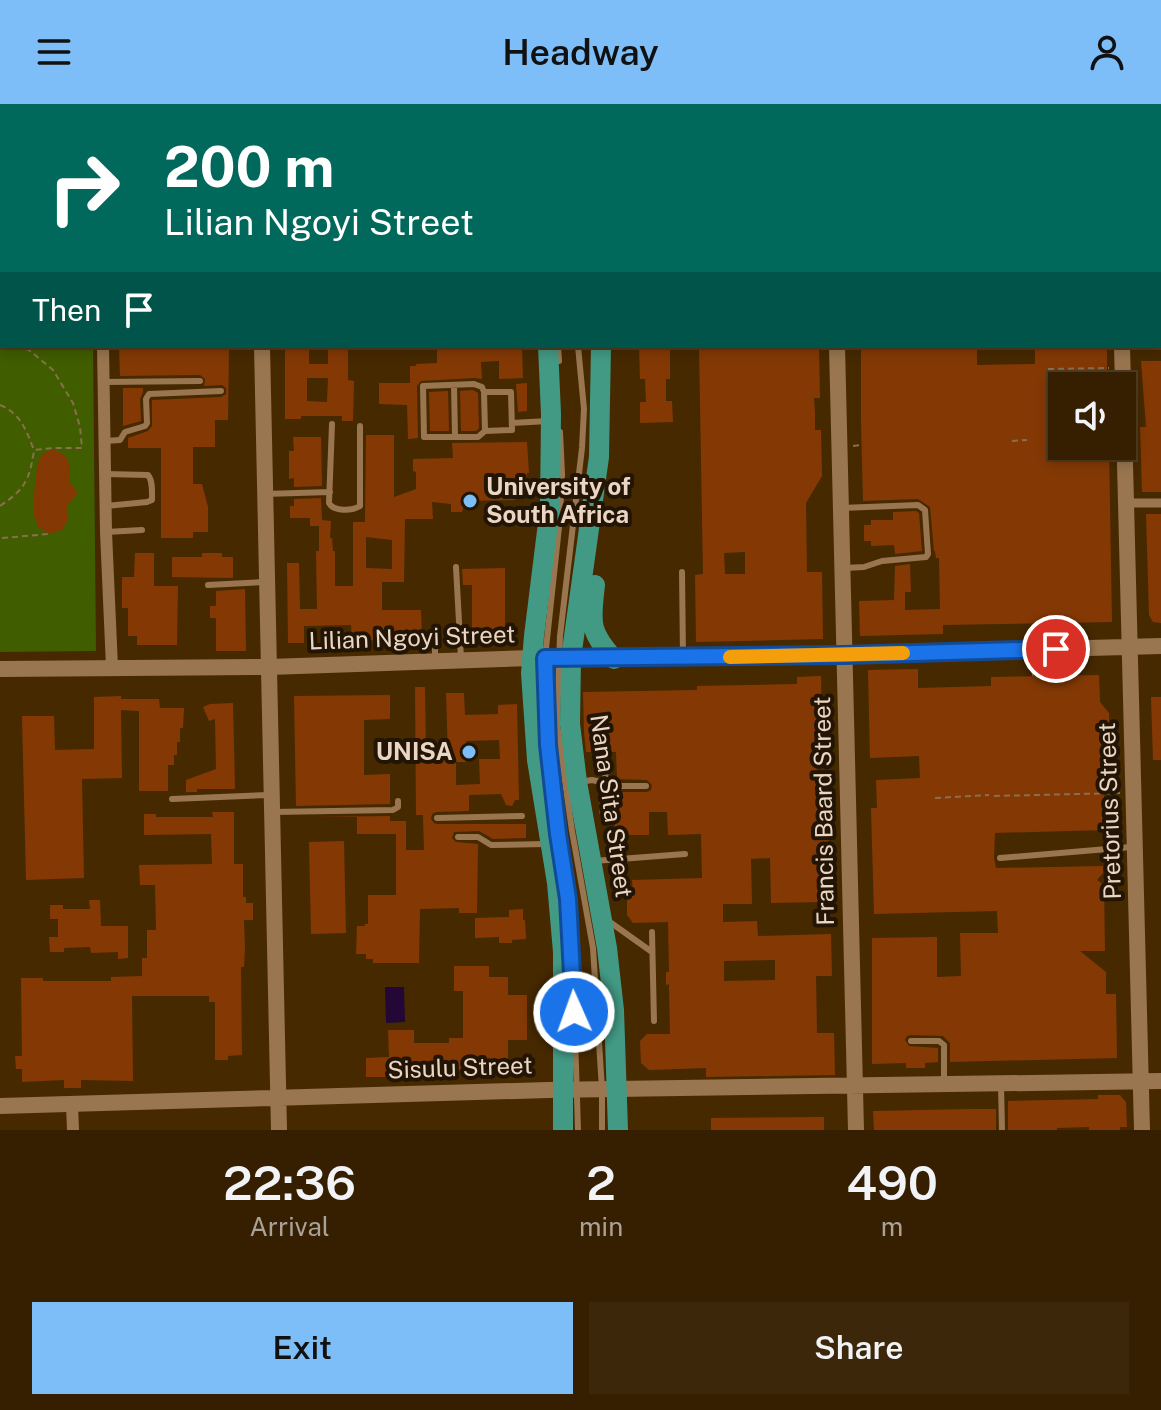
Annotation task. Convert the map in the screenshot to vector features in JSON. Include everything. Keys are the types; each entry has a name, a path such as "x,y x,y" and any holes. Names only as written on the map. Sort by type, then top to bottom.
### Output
{"main road":[{"name":"Nana Sita Street","path":"548,348 556,420 550,507 551,658 570,724 601,916 614,1010 610,1089 618,1130"},
{"name":"Nana Sita Street","path":"563,1130 569,1090 563,952 554,839 537,760 551,658 599,457 601,348"},
{"path":"599,457 601,531 593,626 600,644 614,659"}],"street":[{"path":"103,348 112,667"},
{"path":"262,348 279,1130"},
{"name":"Francis Baard Street","path":"837,348 856,1130"},
{"name":"Pretorius Street","path":"1122,348 1142,1130"},
{"path":"1125,503 1161,503"},
{"name":"Lilian Ngoyi Street","path":"0,669 269,667 1161,646"},
{"name":"Sisulu Street","path":"0,1106 610,1089 1161,1081"},
{"path":"72,1105 73,1130"}],"lane":[{"path":"558,348 559,375"},
{"path":"578,348 584,409 582,448 551,658 557,724 593,948 610,1089 602,1130"},
{"path":"104,382 200,381"},
{"path":"454,385 455,437"},
{"path":"484,392 511,392 512,430 485,431 478,437 424,437 423,425 423,386 479,385 484,392 485,431"},
{"path":"105,441 120,440 125,432 145,426 149,394 221,391"},
{"path":"512,423 556,420"},
{"path":"332,424 329,503 335,509 360,506 360,426"},
{"path":"105,474 148,475 152,493 152,500 147,502 106,506"},
{"path":"265,494 330,492"},
{"path":"841,508 918,505 925,510 928,554 926,557 842,568"},
{"path":"106,532 142,530"},
{"path":"456,567 461,661"},
{"path":"682,572 683,657"},
{"path":"208,585 267,582"},
{"path":"435,638 435,662"},
{"path":"604,761 606,782"},
{"path":"577,782 592,780 619,786 646,786"},
{"path":"172,799 393,810 398,807 398,801"},
{"path":"437,818 522,816"},
{"path":"476,817 478,837"},
{"path":"458,837 478,837 491,845 554,839"},
{"path":"1000,858 1135,847"},
{"path":"590,862 685,854"},
{"path":"601,916 652,952"},
{"path":"652,932 654,1021"},
{"path":"573,967 569,1090 578,1130"},
{"path":"911,1041 939,1041 944,1045 944,1085"},
{"path":"1001,1084 1002,1130"}],"path":[{"path":"22,348 53,370 73,403 80,427 82,448 34,450"},
{"path":"1048,369 1122,367"},
{"path":"0,405 23,423 34,450 30,474 18,493 0,506"},
{"path":"1012,441 1027,440"},
{"path":"0,533 1,539 49,534"},
{"path":"935,798 1134,792"}],"green space":[{"path":"0,348 93,348 96,651 0,652"}],"shaded area":[{"path":"385,987 404,987 405,1022 386,1023"}],"building":[{"path":"119,348 229,348 228,420 215,420 215,447 193,447 193,484 202,484 208,507 208,532 193,532 193,538 161,538 161,448 128,448 128,438 148,431 152,426 152,400 221,397 226,394 226,388 222,385 204,386 205,379 200,375 120,376"},
{"path":"285,348 309,348 309,364 328,364 328,348 348,348 348,380 354,381 353,421 342,421 342,416 301,416 301,419 285,419","holes":["307,378 328,378 327,402 307,401"]},
{"path":"437,348 522,348 523,378 499,379 499,361 481,362 482,379 421,381 417,386 418,438 408,439 407,405 379,404 379,383 410,383 410,366 437,363"},
{"path":"639,348 670,348 666,401 672,401 673,422 640,423 640,402 646,402 645,379 640,379"},
{"path":"699,348 819,348 820,398 814,398 815,430 821,430 822,476 806,503 807,572 822,572 823,639 696,642 695,575 703,574","holes":["745,552 745,574 725,574 724,553"]},
{"path":"861,348 977,348 977,365 1035,364 1035,348 1107,348 1107,372 1048,372 1048,460 1109,460 1112,622 943,625 943,634 860,636 859,601 894,600 895,566 910,564 911,592 905,592 905,610 940,609 939,558 936,558 934,551 930,507 918,499 863,501"},
{"path":"1141,361 1161,361 1161,492 1142,492 1140,427 1146,427"},
{"path":"527,383 527,411 518,412 516,384"},
{"path":"123,388 143,388 143,392 140,399 141,421 123,426"},
{"path":"473,390 478,393 479,428 476,431 461,431 460,391"},
{"path":"448,391 449,431 430,431 429,392"},
{"path":"366,435 394,435 394,497 416,489 413,459 453,458 452,443 527,442 527,494 515,495 515,500 465,501 462,512 451,512 451,504 432,502 433,519 405,519 404,582 382,582 382,610 421,610 422,637 352,641 351,625 304,626 304,643 288,643 287,563 299,563 300,609 317,609 319,526 310,526 310,518 290,518 290,506 294,506 294,499 321,498 322,520 331,521 335,586 353,586 353,522 365,522","holes":["366,537 392,540 392,569 366,568"]},
{"path":"293,437 321,437 322,486 294,487 294,478 289,479 289,451 294,451"},
{"path":"53,449 66,456 70,467 69,481 78,493 68,504 68,520 62,530 49,534 38,527 34,516 34,493 41,455"},
{"path":"893,512 919,513 922,551 895,554 894,545 871,546 871,541 864,541 864,525 871,525 871,520 893,520"},
{"path":"1146,514 1161,514 1161,623 1153,622 1149,615"},
{"path":"135,553 154,553 154,586 178,586 177,645 137,645 137,636 128,636 128,608 122,608 122,577 134,577"},
{"path":"202,553 222,553 222,557 233,557 233,578 172,577 172,557 202,557"},
{"path":"505,568 505,635 472,636 472,585 463,585 462,569"},
{"path":"245,589 246,651 216,651 216,618 210,618 210,606 216,606 216,591"},
{"path":"918,669 918,688 991,686 991,677 1099,675 1100,702 1109,713 1111,791 1104,791 1105,830 995,833 994,858 996,868 1103,866 1103,873 1097,880 1104,885 1105,951 1080,951 1106,972 1106,994 1116,994 1117,1058 950,1062 950,1043 943,1036 911,1035 905,1040 909,1046 938,1048 938,1062 925,1063 925,1068 906,1068 906,1063 872,1064 872,938 937,937 937,977 961,976 960,933 998,933 997,911 874,914 871,808 877,808 876,780 920,778 919,756 870,758 868,670"},
{"path":"821,676 822,730 816,730 817,773 820,803 828,809 829,857 825,857 827,902 771,903 770,858 751,859 752,904 723,904 723,922 757,921 758,936 831,934 832,976 816,976 817,1033 834,1033 835,1075 706,1077 706,1068 649,1070 641,1063 640,1041 647,1034 670,1034 669,984 666,985 666,972 669,972 668,922 633,923 627,915 627,900 633,894 632,880 702,878 701,834 668,835 667,812 649,812 649,835 615,835 615,814 599,814 599,796 618,796 618,792 647,792 652,785 647,780 617,779 616,752 586,752 583,692 797,684 797,677","holes":["775,960 775,980 724,981 724,961"]},
{"path":"415,687 425,687 426,754 448,755 446,693 464,693 465,715 498,714 498,705 517,704 519,800 515,800 512,806 506,805 501,794 469,795 469,811 436,812 431,819 437,824 526,824 526,838 493,839 479,831 454,832 452,838 456,842 478,844 477,913 459,913 459,908 420,909 419,963 373,963 373,959 366,959 366,954 356,954 357,926 368,924 368,895 396,895 396,834 357,834 357,817 313,817 390,816 390,821 406,821 406,850 424,850 423,815 416,815","holes":["499,740 500,759 479,759 480,784 456,785 456,762 466,762 466,741"]},
{"path":"390,695 390,719 364,720 364,775 390,774 390,804 296,806 294,696"},
{"path":"121,696 121,699 159,699 160,708 184,708 177,755 174,755 174,765 168,765 168,791 139,791 139,711 121,710 122,778 82,779 84,878 26,880 22,716 54,716 55,750 94,749 94,697"},
{"path":"1151,697 1161,697 1161,760 1153,760"},
{"path":"233,703 235,789 186,792 186,780 216,769 215,719 209,721 203,707"},
{"path":"212,812 234,812 234,864 243,864 243,897 246,897 246,903 253,903 253,920 244,920 242,1055 215,1060 215,1002 209,1002 209,996 132,996 133,1081 81,1080 81,1088 64,1088 64,1080 22,1082 22,1069 16,1069 15,1056 22,1056 21,978 111,981 111,977 142,976 142,958 147,958 147,930 156,930 155,885 140,885 139,865 212,864 211,834 144,835 144,814 156,814 156,817 213,817"},
{"path":"344,841 346,933 311,934 309,842"},
{"path":"89,900 100,900 101,926 128,926 128,958 118,959 118,952 91,953 90,947 50,952 49,937 58,937 58,919 50,919 50,905 63,905 63,909 90,909"},
{"path":"523,909 526,939 499,943 499,937 475,938 475,918 509,917 509,910"},
{"path":"454,966 489,966 489,977 508,977 508,995 527,995 527,1040 508,1040 508,1059 493,1059 493,1070 415,1071 416,1077 366,1077 366,1058 389,1057 388,1030 414,1030 414,1043 449,1043 449,1038 463,1038 463,991 454,991"},
{"path":"1098,1095 1120,1095 1126,1102 1127,1127 1120,1127 1120,1130 1089,1130 1089,1127 1008,1130 1008,1101 1098,1099"},
{"path":"996,1109 996,1130 874,1130 873,1111"},
{"path":"824,1117 824,1130 711,1130 711,1118"}],"slow traffic":[{"path":"730,657 903,653"}],"place":[{"name":"University of South Africa","path":"470,501"},
{"name":"UNISA","path":"469,752"}],"route":[{"path":"574,1012 568,899 548,745 545,658 1056,649"}]}
